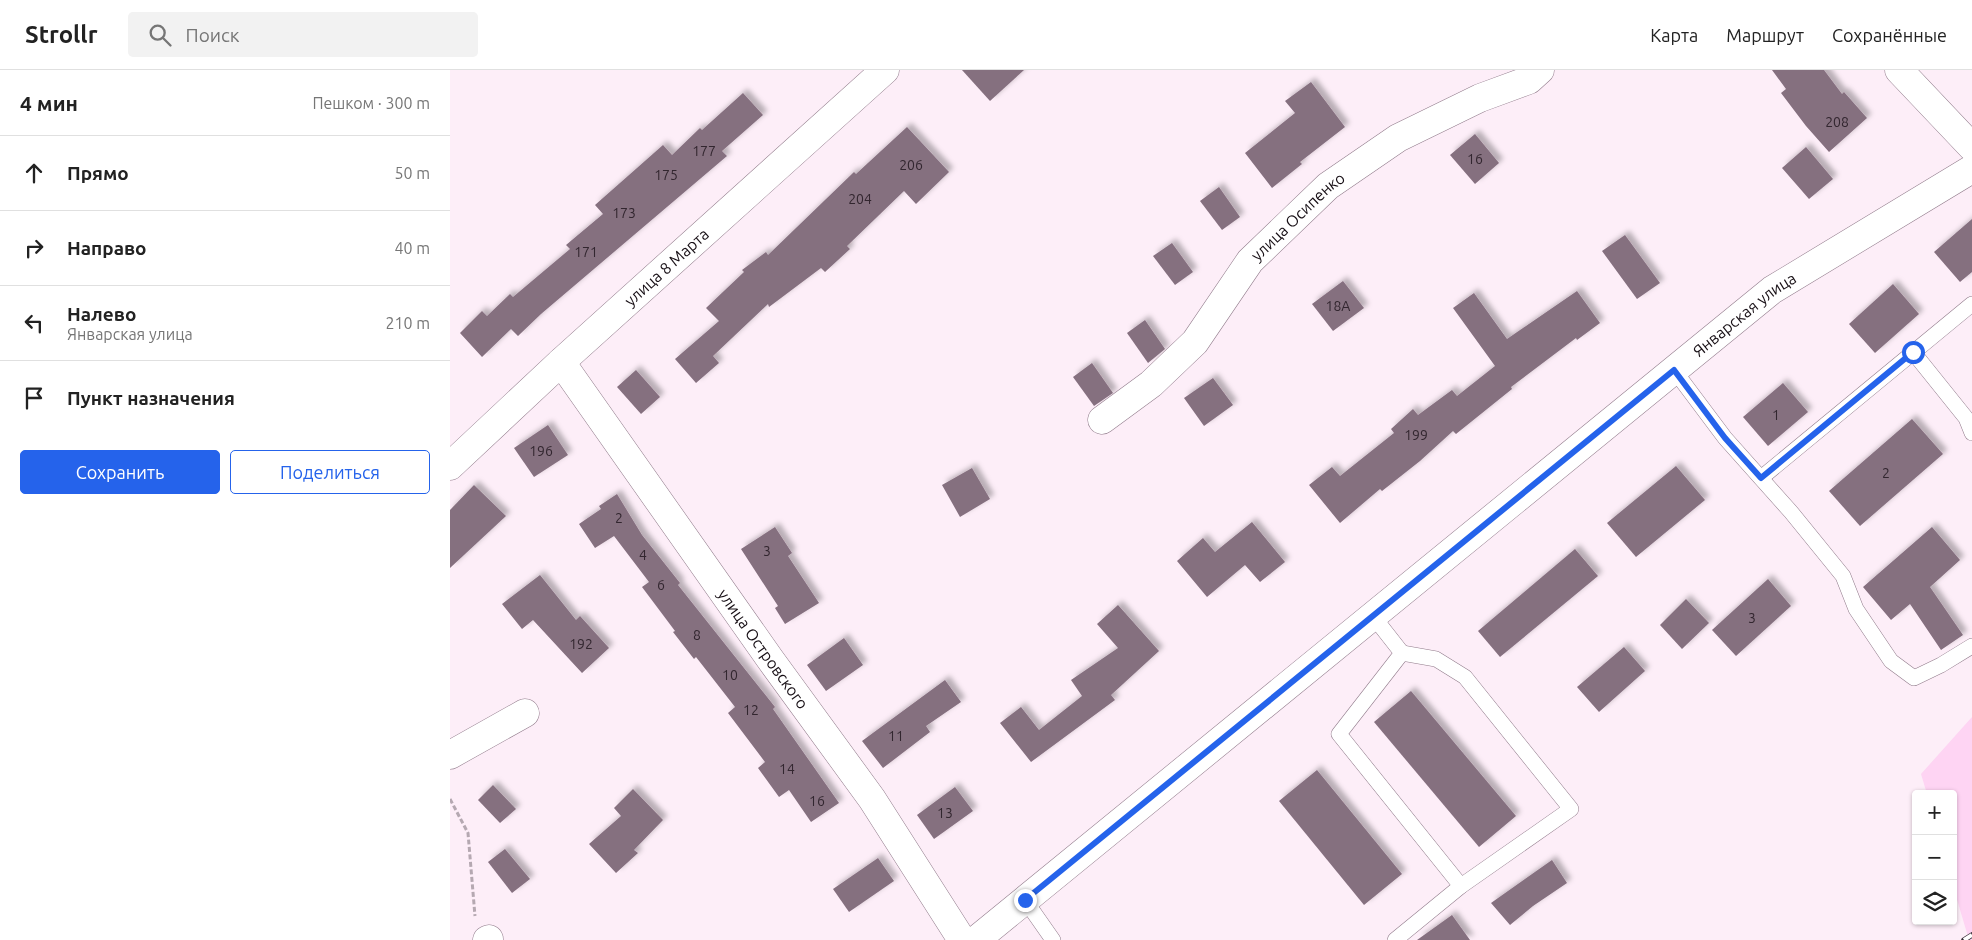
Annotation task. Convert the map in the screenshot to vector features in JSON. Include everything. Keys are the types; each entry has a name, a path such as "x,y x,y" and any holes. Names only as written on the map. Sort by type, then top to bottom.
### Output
{"street":[{"name":"улица 8 Марта","path":"450,466 561,362 885,70"},
{"name":"улица Осипенко","path":"1102,420 1151,384 1195,342 1250,261 1328,186 1398,138 1480,98 1530,80 1540,70"},
{"path":"1899,70 1972,147"},
{"name":"Январская улица","path":"976,940 1772,290 1972,169"},
{"name":"улица Островского","path":"561,362 770,659 872,799 962,940"},
{"path":"450,755 525,713"}],"lane":[{"path":"1761,478 1972,304"},
{"path":"1913,352 1966,418 1972,433"},
{"path":"1674,370 1725,438 1843,576 1856,609 1891,661 1914,678 1941,665 1972,646"},
{"path":"1373,616 1402,653 1436,659 1465,677 1571,809 1461,886 1395,940"},
{"path":"1402,653 1339,734 1461,886"},
{"path":"1025,900 1053,940"}],"path":[{"path":"450,799 468,833 475,922 488,939"}],"shaded area":[{"path":"1972,717 1972,940 1969,940 1957,900 1957,790 1926,790 1921,774"}],"building":[{"path":"962,70 1024,70 990,101"},
{"path":"1772,70 1824,70 1842,94 1844,92 1867,118 1829,152 1781,93 1786,89"},
{"path":"1311,82 1345,127 1300,162 1302,164 1272,188 1245,153 1295,113 1285,101"},
{"path":"743,93 763,115 722,151 727,156 541,314 518,336 511,329 482,357 460,333 482,311 487,316 510,294 513,297 570,249 566,245 603,214 595,205 663,145 672,155 700,128 702,130"},
{"path":"907,127 949,172 916,204 904,191 847,246 850,249 825,272 821,268 769,307 768,304 713,356 719,363 696,383 675,359 719,321 706,308 744,272 742,270 766,252 768,255 854,172 856,174"},
{"path":"1475,134 1499,163 1475,184 1450,155"},
{"path":"1806,147 1833,179 1809,199 1782,168"},
{"path":"1219,187 1240,217 1222,230 1200,201"},
{"path":"1972,219 1972,272 1960,282 1934,252"},
{"path":"1625,235 1660,283 1637,299 1602,251"},
{"path":"1172,243 1193,272 1175,285 1153,256"},
{"path":"1343,281 1364,308 1333,331 1312,304"},
{"path":"1893,284 1919,314 1875,353 1849,324"},
{"path":"1577,291 1600,323 1577,340 1576,338 1511,387 1512,389 1456,434 1453,431 1420,461 1382,491 1380,489 1340,523 1309,485 1332,467 1340,476 1394,433 1391,429 1413,409 1418,415 1452,390 1457,396 1495,366 1453,308 1474,293 1507,339"},
{"path":"1145,320 1165,349 1148,363 1127,333"},
{"path":"1092,363 1113,393 1094,406 1073,377"},
{"path":"636,370 660,397 641,414 617,387"},
{"path":"1213,378 1233,405 1204,426 1184,398"},
{"path":"1783,383 1808,412 1768,446 1743,417"},
{"path":"1912,419 1943,454 1860,526 1829,491"},
{"path":"548,425 568,455 534,477 514,448"},
{"path":"1676,466 1705,500 1636,557 1607,523"},
{"path":"972,468 990,499 960,517 942,485"},
{"path":"474,485 506,516 450,568 450,510"},
{"path":"617,494 642,535 680,583 678,585 775,707 773,709 839,803 811,822 789,790 779,797 758,768 765,762 728,713 735,707 696,657 694,659 673,632 675,631 642,587 649,582 614,536 595,548 579,524 601,509 599,506"},
{"path":"1252,522 1285,562 1260,582 1245,565 1207,597 1177,561 1203,538 1215,552"},
{"path":"775,527 792,553 788,556 819,603 785,624 775,608 778,606 741,549"},
{"path":"1932,527 1960,560 1930,587 1963,635 1941,650 1910,604 1891,620 1863,587"},
{"path":"1575,549 1598,576 1500,657 1478,631"},
{"path":"540,575 576,620 580,616 609,648 582,673 533,620 522,629 502,604"},
{"path":"1768,579 1791,606 1736,656 1712,630"},
{"path":"1686,599 1709,623 1682,649 1660,625"},
{"path":"1118,605 1159,651 1111,695 1115,700 1031,762 1000,723 1021,707 1039,730 1082,696 1071,680 1118,648 1097,624"},
{"path":"844,638 863,665 826,691 807,665"},
{"path":"1624,647 1645,671 1599,712 1577,687"},
{"path":"945,680 961,702 926,726 930,732 883,768 862,741"},
{"path":"1411,691 1516,816 1479,847 1374,722"},
{"path":"1317,770 1402,874 1364,905 1279,801"},
{"path":"493,785 516,809 500,823 478,800"},
{"path":"955,787 973,811 934,839 917,815"},
{"path":"633,789 663,820 634,850 638,853 616,873 589,844 621,816 614,808"},
{"path":"505,849 530,879 512,893 488,862"},
{"path":"878,858 894,881 849,912 833,889"},
{"path":"1552,860 1567,883 1533,906 1510,925 1491,903"},
{"path":"1452,915 1470,940 1417,940"}],"railway":[{"path":"1964,940 1972,935"}],"route":[{"path":"1025,900 1674,370 1725,438 1761,478 1913,352"}]}
